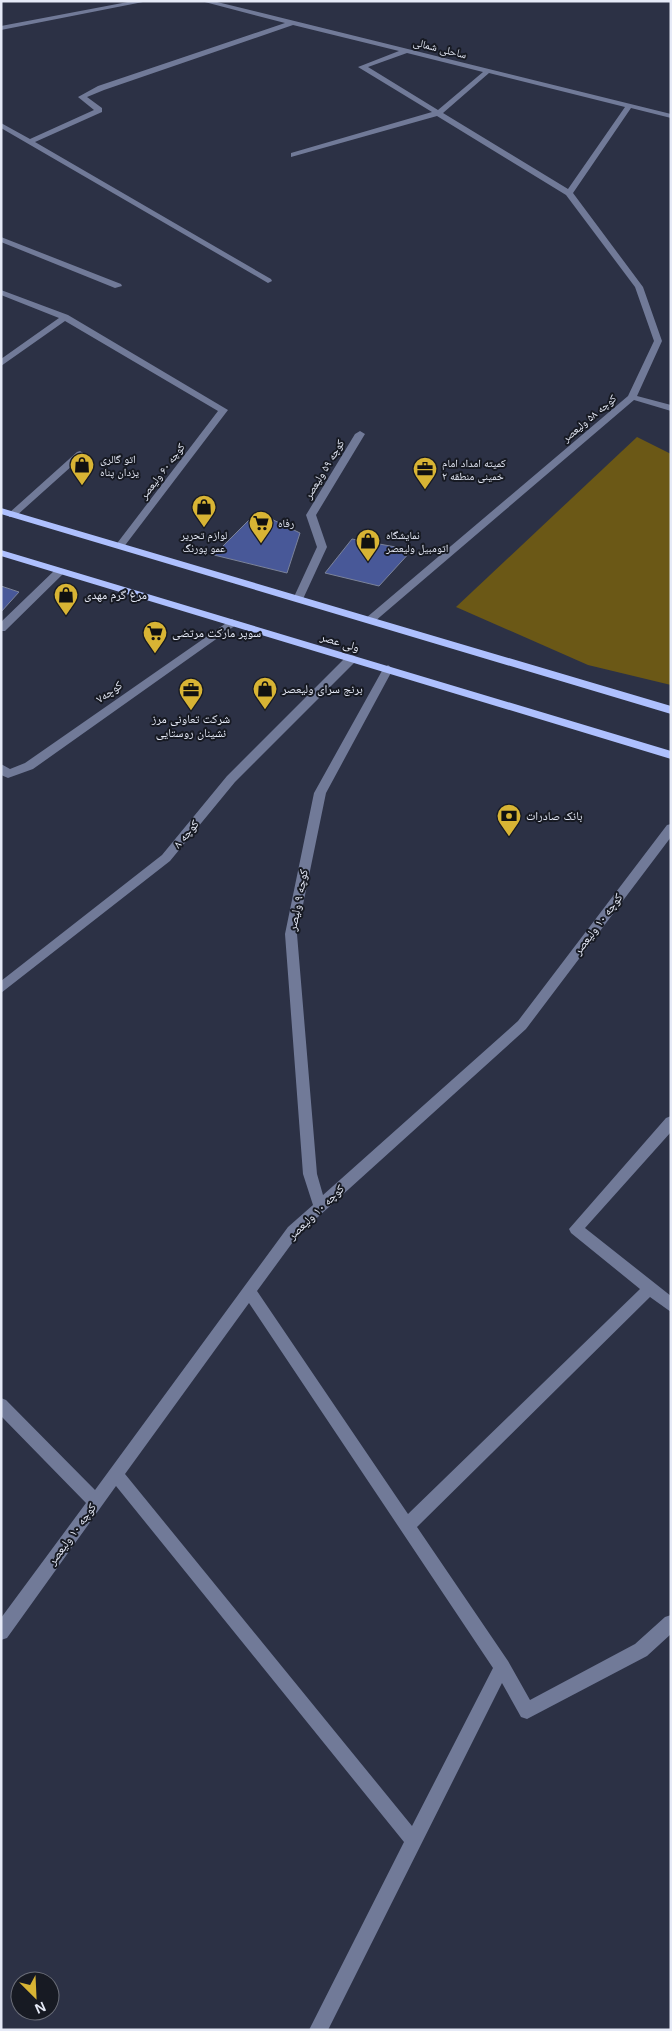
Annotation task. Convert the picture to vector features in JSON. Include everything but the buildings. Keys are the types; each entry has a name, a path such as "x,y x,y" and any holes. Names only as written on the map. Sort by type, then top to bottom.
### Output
{"main road":[{"path":"1,511 671,710"},
{"name":"ولی عصر","path":"1,553 671,755"}],"street":[{"path":"1,28 145,1"},
{"name":"ساحلی شمالی","path":"204,1 671,116"},
{"path":"31,141 99,110 82,97 95,91 292,23"},
{"path":"406,51 362,67 569,193 629,106"},
{"path":"294,155 438,113 488,71"},
{"path":"1,124 268,281"},
{"name":"کوچه ۵۸ ولیعصر","path":"370,620 632,397 658,341 639,287 569,193"},
{"path":"1,239 118,286"},
{"path":"1,292 65,317"},
{"path":"1,363 65,317"},
{"name":"کوچه ۶۰ ولیعصر","path":"65,317 223,410 120,546"},
{"path":"632,397 671,408"},
{"name":"کوچه ۵۹ ولیعصر","path":"298,599 322,547 311,515 360,434"},
{"path":"12,514 80,454"},
{"path":"1,628 60,571"},
{"name":"کوچه۷","path":"1,768 8,774 29,766 232,623"},
{"name":"کوچه ۸","path":"1,988 166,858 231,779 351,658"},
{"name":"کوچه ۹ ولیصر","path":"320,1206 310,1174 291,934 320,793 388,669"},
{"name":"کوچه ۱۰ ولیعصر","path":"1,1632 293,1231 522,1025 671,828"},
{"path":"671,1122 576,1229 671,1305"},
{"path":"407,1526 650,1288"},
{"path":"249,1291 502,1667 527,1711 641,1650 671,1623"},
{"path":"1,1405 96,1502"},
{"path":"116,1474 413,1840"},
{"path":"318,2030 502,1667"}],"shaded area":[{"path":"637,437 671,454 671,685 588,665 456,607"}],"place":[{"name":"اتو گالری یزدان پناه","path":"82,486"},
{"name":"کمیته امداد امام خمینی منطقه ۲","path":"425,490"},
{"name":"لوازم تحریر عمو پورنگ","path":"204,528"},
{"name":"رفاه","path":"261,544"},
{"name":"نمایشگاه اتومبیل ولیعصر","path":"368,562"},
{"name":"مرغ گرم مهدی","path":"66,616"},
{"name":"سوپر مارکت مرتضی","path":"155,654"},
{"name":"برنج سرای ولیعصر","path":"265,710"},
{"name":"شرکت تعاونی مرز نشینان روستایی","path":"191,711"},
{"name":"بانک صادرات","path":"509,837"}]}
